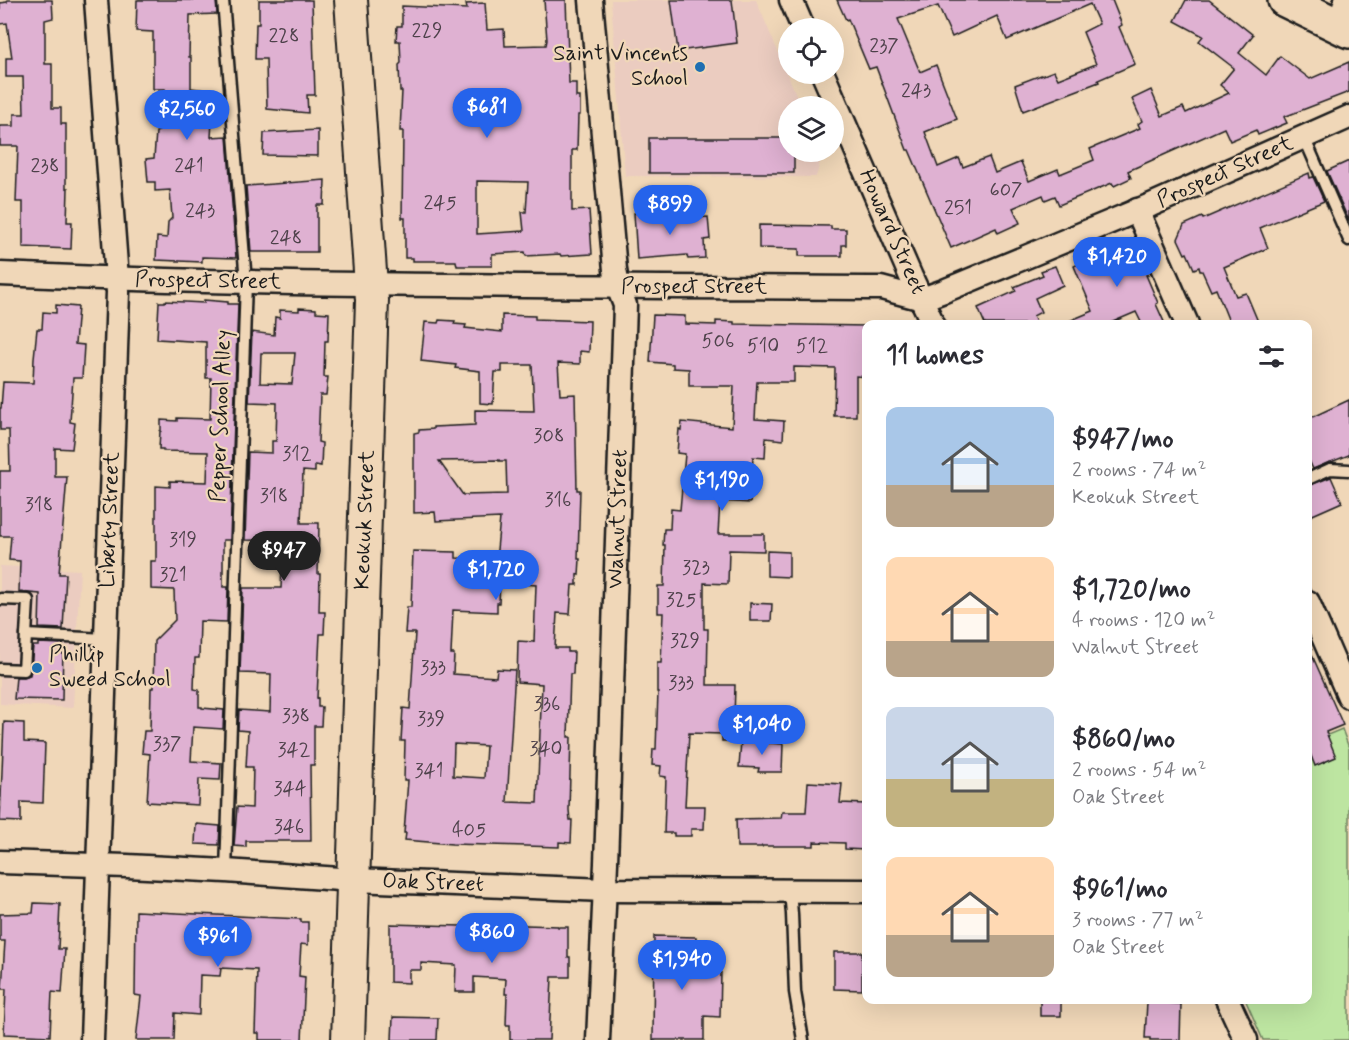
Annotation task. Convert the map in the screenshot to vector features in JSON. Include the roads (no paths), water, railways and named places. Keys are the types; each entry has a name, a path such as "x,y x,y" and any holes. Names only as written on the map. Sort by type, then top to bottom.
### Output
{"main road":[{"path":"1285,0 1344,18"}],"street":[{"name":"Liberty Street","path":"92,1040 118,279 96,0"},
{"name":"Keokuk Street","path":"348,1040 372,311 351,0"},
{"name":"Walnut Street","path":"591,0 618,287 625,305 598,1040"},
{"path":"791,0 799,18"},
{"name":"Howard Street","path":"826,84 931,320"},
{"name":"Prospect Street","path":"0,274 371,285 881,288 922,299 1137,210 1349,117"},
{"path":"1137,210 1185,320"},
{"path":"1312,611 1349,697"},
{"name":"Oak Street","path":"0,862 605,890 862,891"},
{"path":"1229,1004 1246,1040"}],"lane":[{"name":"Pepper School Alley","path":"223,0 246,282 226,871"},
{"path":"1304,137 1349,240"},
{"path":"1312,477 1330,469 1349,470"},
{"path":"0,669 24,670 28,600 1,599"},
{"path":"26,635 106,639"},
{"path":"790,891 795,992 803,1040"}],"place":[{"name":"Saint Vincents School","path":"700,67"},
{"name":"Phillip Sweed School","path":"37,668"}]}
